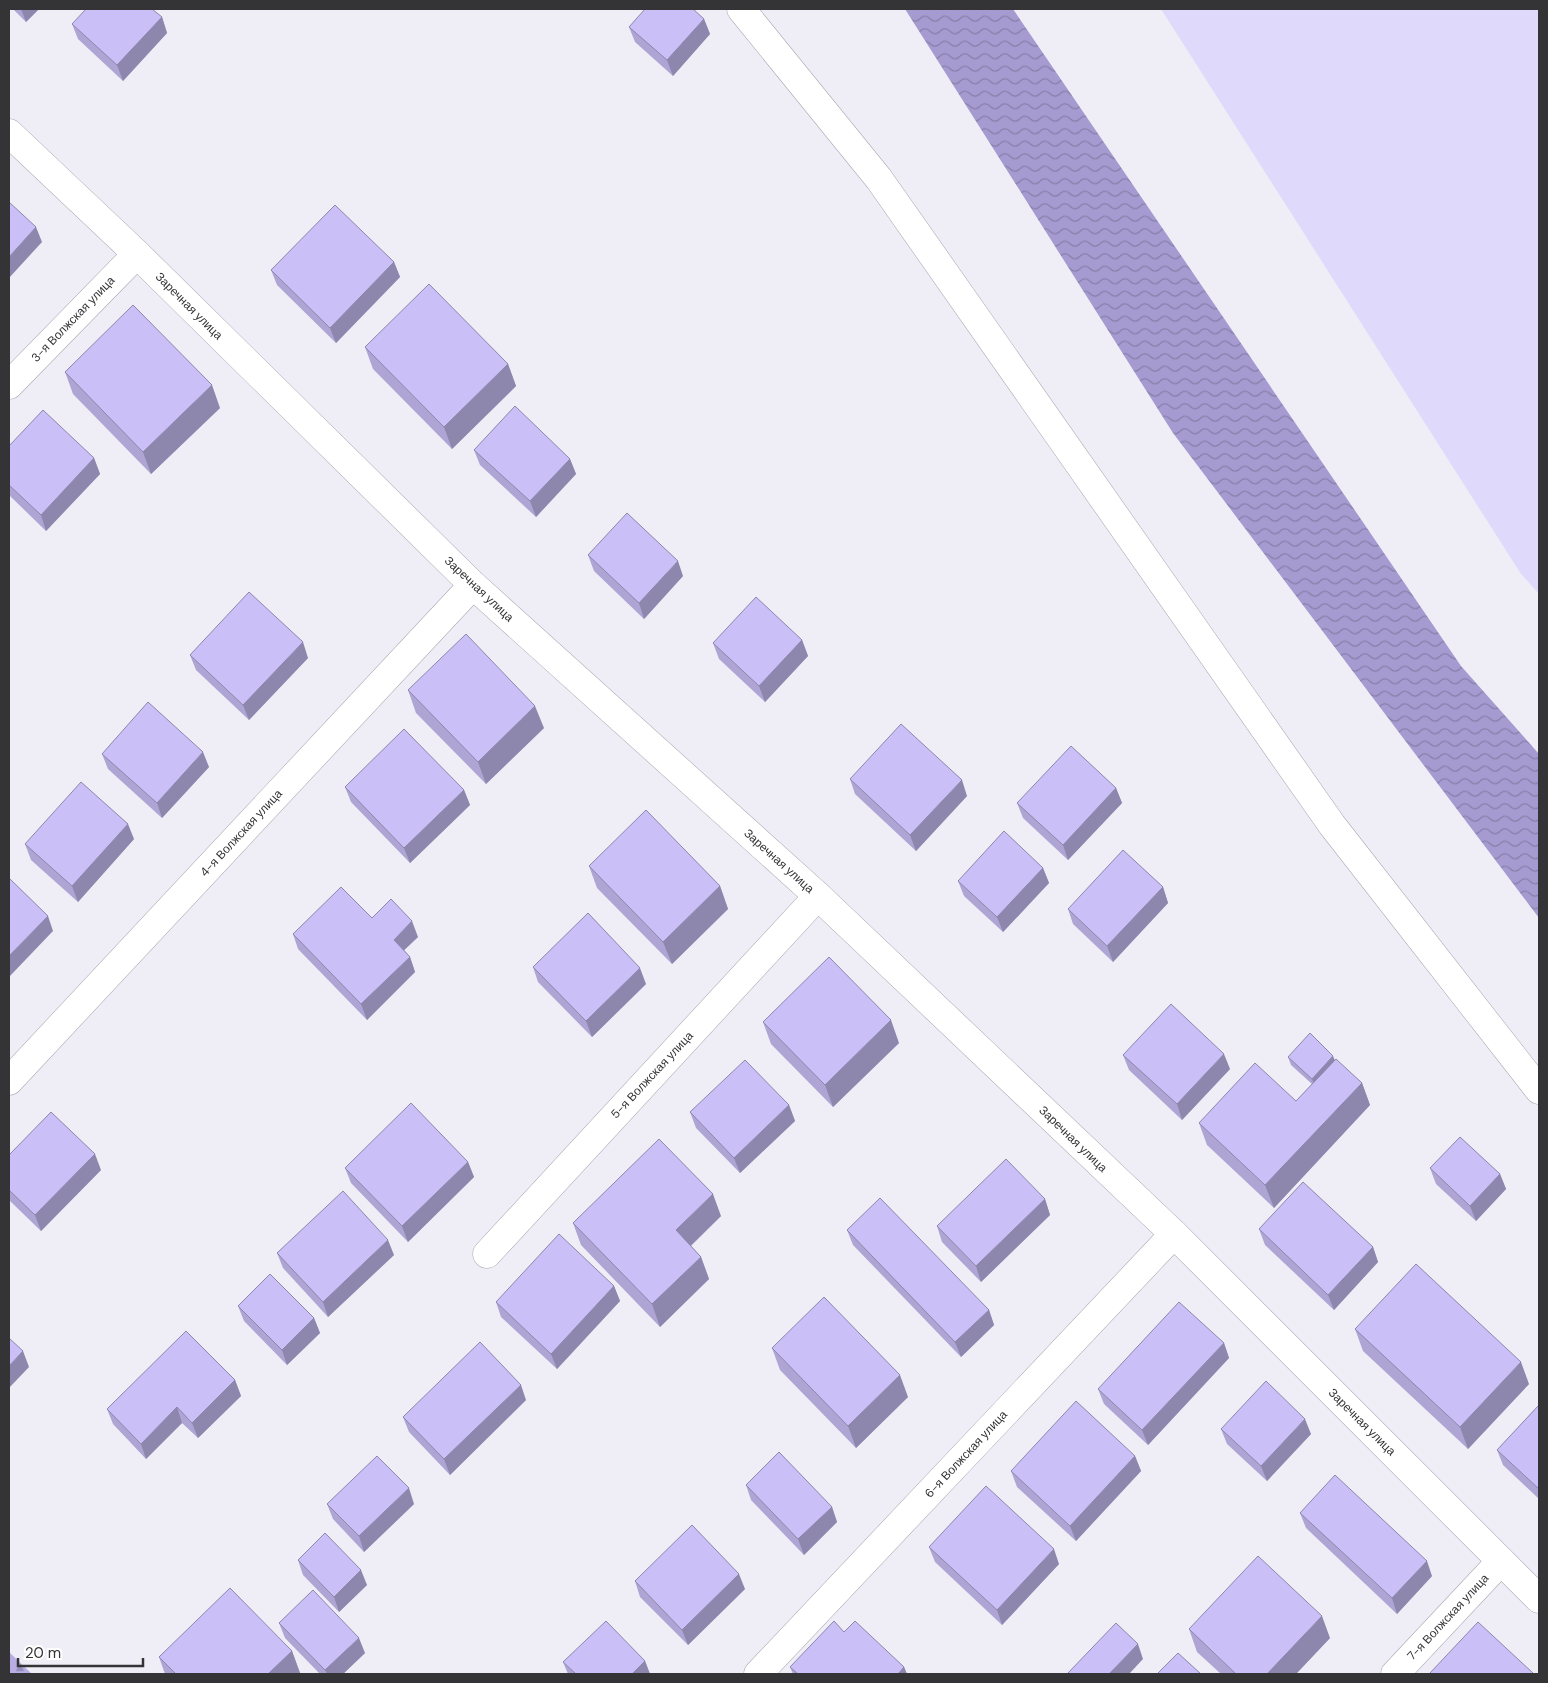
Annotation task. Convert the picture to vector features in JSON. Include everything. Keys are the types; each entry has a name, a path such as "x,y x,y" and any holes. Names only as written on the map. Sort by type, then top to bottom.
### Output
{"street":[{"path":"741,9 879,178 1332,825 1539,1090"},
{"name":"Заречная улица","path":"9,133 136,254 473,586 818,896 1174,1234 1539,1599"},
{"name":"3-я Волжская улица","path":"9,385 136,254"},
{"name":"4-я Волжская улица","path":"9,1080 473,586"},
{"name":"5-я Волжская улица","path":"487,1254 818,896"},
{"name":"6-я Волжская улица","path":"758,1674 1174,1234"},
{"name":"7-я Волжская улица","path":"1395,1674 1501,1560"}],"shaded area":[{"path":"1161,9 1539,9 1539,594 1521,574"}],"green space":[{"path":"9,1652 32,1674 9,1674"}],"water":[{"path":"905,9 1013,9 1461,666 1539,754 1539,918 1173,433"}],"building":[{"path":"86,9 152,9 162,17 117,65 72,24"},
{"path":"645,9 693,9 704,19 667,60 629,27"},
{"path":"9,202 36,227 9,257"},
{"path":"335,205 394,262 330,328 271,270"},
{"path":"429,284 508,364 444,427 365,347"},
{"path":"133,305 212,385 143,452 65,372"},
{"path":"515,406 570,459 530,501 474,450"},
{"path":"43,410 94,458 41,515 9,485 9,446"},
{"path":"627,513 678,561 639,603 588,555"},
{"path":"249,592 303,642 243,705 190,655"},
{"path":"756,597 802,640 759,686 713,643"},
{"path":"466,634 535,706 478,762 408,690"},
{"path":"148,702 203,752 157,803 102,754"},
{"path":"901,724 962,780 910,835 850,779"},
{"path":"404,729 464,790 404,848 345,787"},
{"path":"1071,746 1116,788 1063,845 1017,803"},
{"path":"81,782 128,824 72,886 25,844"},
{"path":"646,810 720,886 663,942 589,866"},
{"path":"1004,831 1043,868 997,917 958,881"},
{"path":"1123,850 1163,887 1107,946 1068,909"},
{"path":"9,878 48,916 9,956"},
{"path":"341,887 372,918 391,899 412,921 394,940 410,957 361,1004 293,934"},
{"path":"588,913 640,968 586,1021 533,967"},
{"path":"829,957 891,1020 825,1085 763,1022"},
{"path":"1171,1004 1224,1054 1177,1104 1123,1055"},
{"path":"1310,1033 1333,1056 1312,1079 1288,1057"},
{"path":"1336,1059 1362,1083 1265,1185 1199,1123 1255,1063 1296,1101"},
{"path":"745,1060 789,1105 734,1158 690,1112"},
{"path":"411,1103 468,1162 402,1226 345,1168"},
{"path":"51,1112 95,1154 35,1215 9,1190 9,1155"},
{"path":"1460,1137 1500,1174 1470,1206 1430,1168"},
{"path":"659,1139 713,1194 676,1230 701,1257 652,1304 573,1223"},
{"path":"1006,1159 1045,1199 976,1266 937,1226"},
{"path":"1303,1182 1373,1247 1328,1295 1259,1229"},
{"path":"343,1191 388,1240 323,1302 277,1253"},
{"path":"880,1198 989,1310 955,1342 847,1230"},
{"path":"559,1234 614,1286 551,1354 496,1302"},
{"path":"1416,1264 1521,1362 1460,1427 1355,1329"},
{"path":"270,1274 314,1318 282,1350 238,1306"},
{"path":"824,1297 900,1375 848,1426 772,1348"},
{"path":"1179,1302 1224,1343 1142,1430 1098,1389"},
{"path":"186,1331 235,1380 192,1423 177,1407 141,1444 107,1409"},
{"path":"9,1338 23,1351 9,1366"},
{"path":"480,1342 521,1385 444,1459 403,1417"},
{"path":"1266,1381 1305,1419 1261,1466 1221,1429"},
{"path":"1076,1401 1135,1456 1070,1526 1011,1471"},
{"path":"1539,1405 1539,1489 1497,1450"},
{"path":"779,1452 832,1507 798,1539 746,1485"},
{"path":"377,1456 409,1488 359,1536 327,1504"},
{"path":"1335,1475 1427,1561 1392,1598 1300,1513"},
{"path":"986,1486 1054,1549 997,1610 929,1547"},
{"path":"692,1525 739,1574 682,1630 635,1581"},
{"path":"325,1533 361,1570 334,1597 298,1560"},
{"path":"1258,1556 1322,1616 1267,1674 1236,1674 1189,1629"},
{"path":"230,1588 292,1651 268,1674 176,1674 159,1657"},
{"path":"313,1590 359,1638 325,1670 279,1623"},
{"path":"606,1621 645,1661 632,1674 576,1674 563,1662"},
{"path":"834,1621 844,1632 855,1621 904,1667 898,1674 798,1674 790,1667"},
{"path":"1478,1622 1534,1674 1429,1674"},
{"path":"1116,1623 1138,1644 1109,1674 1067,1674"},
{"path":"1178,1653 1201,1674 1157,1674"}]}
